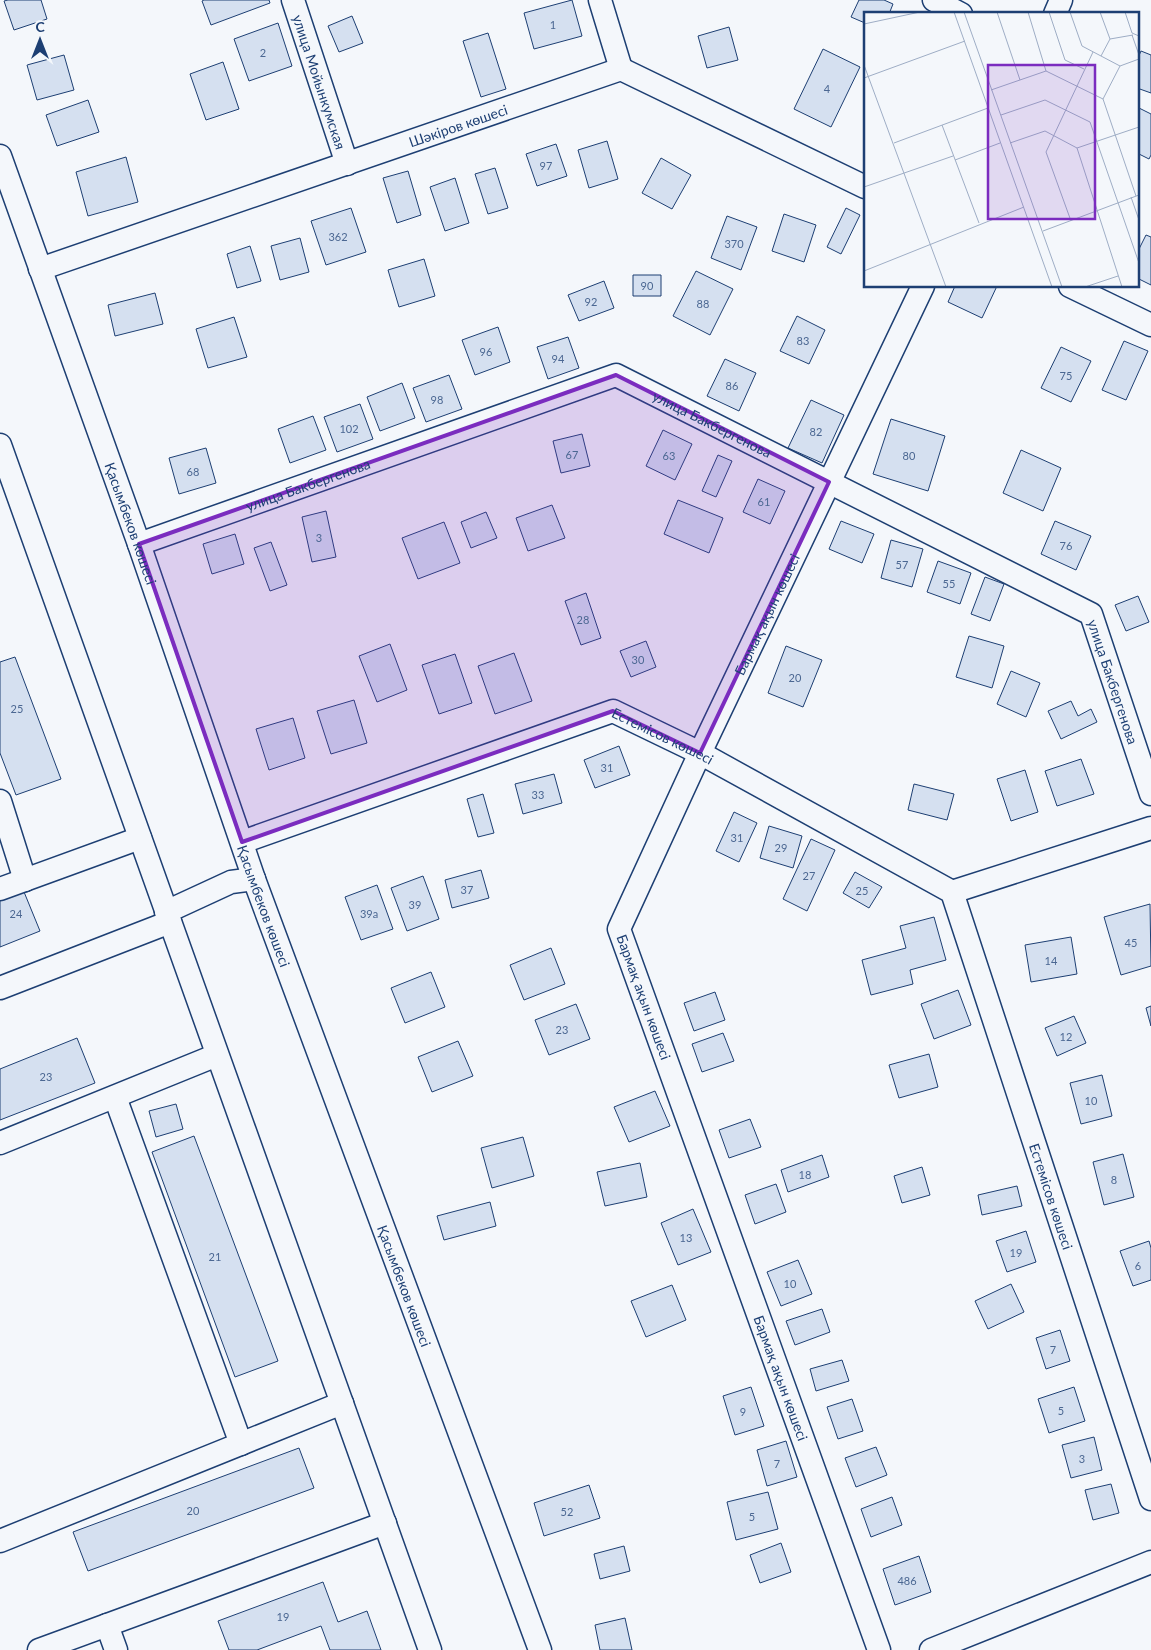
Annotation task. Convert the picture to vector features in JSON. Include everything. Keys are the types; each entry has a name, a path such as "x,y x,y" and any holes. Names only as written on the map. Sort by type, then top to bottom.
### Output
{"street":[{"name":"улица Мойынкумская","path":"293,0 347,164"},
{"path":"600,0 621,69 864,187"},
{"path":"934,0 957,12"},
{"path":"1055,12 1061,0"},
{"name":"Шәкіров көшесі","path":"40,269 621,69"},
{"name":"Қасымбеков көшесі","path":"0,156 139,544 254,879 540,1650"},
{"name":"Бармақ ақын көшесі","path":"879,1650 619,929 700,753 922,288"},
{"path":"1074,288 1151,325"},
{"name":"улица Бакбергенова","path":"139,544 616,375 1091,614 1151,794"},
{"path":"2,458 430,1650"},
{"name":"Естемісов көшесі","path":"242,842 614,711 700,753 952,892 1151,1499"},
{"path":"0,801 25,880"},
{"path":"952,892 1151,828"},
{"path":"0,889 140,838"},
{"path":"0,988 168,917 231,882 254,879"},
{"path":"0,1143 217,1055"},
{"path":"115,1097 240,1444"},
{"path":"0,1541 342,1403"},
{"path":"39,1650 385,1523"},
{"path":"930,1650 1151,1562"},
{"path":"107,1625 116,1650"}],"highlighted area":[{"path":"616,375 829,482 700,753 613,711 242,842 139,544"}],"building":[{"path":"41,0 47,19 14,30 4,1"},
{"path":"269,0 270,3 211,25 202,1"},
{"path":"572,0 582,36 534,49 524,13"},
{"path":"859,0 884,0 893,4 890,12 864,12 864,23 851,17"},
{"path":"352,16 363,43 339,52 328,26"},
{"path":"278,23 292,66 249,81 234,39"},
{"path":"729,27 738,60 707,68 698,36"},
{"path":"488,33 506,89 481,97 463,41"},
{"path":"823,49 860,67 831,127 794,109"},
{"path":"1141,51 1151,55 1151,93 1138,88 1138,58"},
{"path":"64,55 74,90 37,100 27,65"},
{"path":"223,62 239,109 206,120 190,74"},
{"path":"88,100 99,132 57,146 46,115"},
{"path":"1138,108 1151,114 1151,155 1149,159 1138,154"},
{"path":"607,141 618,179 589,188 578,150"},
{"path":"556,144 567,176 537,186 526,154"},
{"path":"126,157 138,202 88,216 76,172"},
{"path":"661,158 691,175 672,209 642,193"},
{"path":"495,168 508,208 488,214 475,174"},
{"path":"408,171 421,215 397,223 383,178"},
{"path":"455,178 469,223 445,231 430,187"},
{"path":"351,208 366,252 326,265 311,221"},
{"path":"846,208 860,215 841,254 827,247"},
{"path":"784,214 816,225 804,262 772,251"},
{"path":"727,216 757,227 741,270 711,258"},
{"path":"1146,235 1151,237 1151,285 1138,278 1138,251"},
{"path":"300,238 309,272 280,280 271,246"},
{"path":"250,246 261,281 237,288 227,254"},
{"path":"424,259 435,296 399,307 388,270"},
{"path":"696,271 733,289 710,335 673,316"},
{"path":"633,275 661,275 661,296 633,296"},
{"path":"604,281 614,308 579,321 568,295"},
{"path":"954,288 996,288 982,318 948,302"},
{"path":"155,293 163,324 115,336 108,305"},
{"path":"797,316 825,330 809,364 780,351"},
{"path":"234,317 247,357 208,368 196,329"},
{"path":"498,327 510,362 475,375 462,340"},
{"path":"568,337 579,368 548,379 537,347"},
{"path":"1124,341 1148,351 1126,400 1102,390"},
{"path":"1061,347 1091,361 1071,402 1041,388"},
{"path":"725,359 756,373 739,411 707,396"},
{"path":"449,375 462,409 426,422 413,388"},
{"path":"402,383 415,418 380,431 367,397"},
{"path":"811,400 844,415 822,463 788,448"},
{"path":"360,404 373,439 337,452 324,417"},
{"path":"313,416 326,450 290,463 278,429"},
{"path":"891,419 945,436 928,491 873,474"},
{"path":"663,430 692,444 675,480 646,466"},
{"path":"582,434 590,466 561,473 553,441"},
{"path":"206,448 216,483 179,494 169,458"},
{"path":"1021,450 1061,468 1043,511 1003,493"},
{"path":"718,455 732,461 716,497 702,491"},
{"path":"758,479 785,491 770,524 743,512"},
{"path":"678,500 723,518 709,553 664,534"},
{"path":"552,505 565,538 528,551 516,518"},
{"path":"326,511 336,557 312,562 302,517"},
{"path":"486,512 497,538 471,548 461,522"},
{"path":"841,521 874,534 862,563 829,549"},
{"path":"1055,521 1091,536 1076,570 1041,554"},
{"path":"444,522 460,563 418,579 402,538"},
{"path":"235,534 244,564 212,574 203,544"},
{"path":"891,540 923,549 912,587 881,578"},
{"path":"271,542 287,585 270,591 254,548"},
{"path":"938,561 971,573 960,604 927,592"},
{"path":"985,577 1004,584 990,621 971,614"},
{"path":"586,593 601,638 581,645 565,601"},
{"path":"1138,596 1149,622 1126,631 1115,605"},
{"path":"969,636 1004,646 992,688 956,677"},
{"path":"646,641 656,667 631,677 620,651"},
{"path":"390,644 407,690 377,702 359,656"},
{"path":"786,646 822,660 803,707 768,693"},
{"path":"514,653 532,701 495,714 478,666"},
{"path":"455,654 472,703 439,714 422,665"},
{"path":"15,657 61,779 16,795 0,753 0,662"},
{"path":"1011,671 1040,683 1026,717 997,704"},
{"path":"354,700 367,743 331,754 317,711"},
{"path":"1071,701 1078,716 1091,709 1097,722 1061,739 1048,711"},
{"path":"293,718 305,758 269,770 256,729"},
{"path":"619,746 630,775 595,788 584,760"},
{"path":"1081,759 1094,794 1057,806 1045,771"},
{"path":"1025,770 1038,812 1011,821 997,779"},
{"path":"554,774 562,803 523,814 515,784"},
{"path":"914,784 954,794 947,820 908,810"},
{"path":"483,794 494,833 478,837 467,799"},
{"path":"734,812 757,823 739,862 716,851"},
{"path":"769,826 802,836 793,868 760,858"},
{"path":"811,839 835,850 807,911 783,899"},
{"path":"481,870 489,898 452,908 445,880"},
{"path":"855,872 882,887 869,908 843,893"},
{"path":"423,876 439,919 407,931 391,888"},
{"path":"377,885 393,929 361,940 345,897"},
{"path":"22,887 40,931 0,947 0,896"},
{"path":"1150,904 1151,966 1121,975 1104,917"},
{"path":"934,917 946,960 910,970 913,984 871,995 862,960 906,948 900,926"},
{"path":"1071,937 1077,974 1031,982 1025,945"},
{"path":"551,948 565,984 524,1000 510,965"},
{"path":"431,972 445,1007 405,1023 391,988"},
{"path":"958,990 971,1025 934,1039 921,1004"},
{"path":"715,992 725,1020 694,1031 684,1003"},
{"path":"576,1004 590,1039 549,1055 535,1020"},
{"path":"1151,1006 1151,1026 1146,1008"},
{"path":"1074,1016 1086,1043 1057,1056 1045,1028"},
{"path":"723,1033 734,1061 702,1072 692,1044"},
{"path":"77,1038 95,1083 0,1120 0,1069"},
{"path":"458,1041 473,1076 432,1092 418,1057"},
{"path":"929,1054 938,1087 899,1098 889,1065"},
{"path":"1102,1075 1112,1116 1081,1124 1070,1083"},
{"path":"655,1091 670,1126 629,1142 614,1107"},
{"path":"176,1104 183,1129 156,1137 149,1111"},
{"path":"750,1119 761,1147 729,1158 719,1130"},
{"path":"194,1136 278,1361 235,1377 152,1152"},
{"path":"523,1137 534,1176 492,1188 481,1148"},
{"path":"1123,1154 1134,1197 1104,1205 1093,1162"},
{"path":"822,1155 829,1177 788,1192 781,1170"},
{"path":"640,1163 647,1197 605,1206 597,1172"},
{"path":"922,1167 930,1195 902,1203 894,1176"},
{"path":"776,1184 786,1212 755,1224 745,1195"},
{"path":"1017,1186 1022,1206 982,1215 978,1195"},
{"path":"490,1202 496,1226 444,1240 437,1216"},
{"path":"693,1209 711,1252 678,1265 661,1223"},
{"path":"1026,1231 1036,1262 1007,1272 996,1241"},
{"path":"1149,1241 1151,1248 1151,1280 1133,1286 1120,1251"},
{"path":"798,1260 812,1294 781,1306 767,1272"},
{"path":"1011,1284 1024,1312 988,1329 975,1301"},
{"path":"672,1285 686,1320 646,1337 631,1301"},
{"path":"822,1309 830,1332 795,1345 786,1321"},
{"path":"1060,1330 1070,1361 1046,1369 1036,1338"},
{"path":"842,1360 849,1381 816,1391 810,1369"},
{"path":"751,1387 764,1426 735,1435 723,1396"},
{"path":"1074,1387 1085,1421 1049,1433 1038,1399"},
{"path":"852,1399 863,1431 838,1439 827,1407"},
{"path":"1094,1437 1102,1470 1071,1478 1062,1445"},
{"path":"786,1441 797,1477 767,1486 757,1450"},
{"path":"876,1447 887,1475 856,1487 845,1458"},
{"path":"299,1448 314,1488 88,1571 73,1532"},
{"path":"1111,1484 1119,1513 1093,1520 1085,1490"},
{"path":"589,1485 600,1518 544,1536 534,1503"},
{"path":"768,1492 778,1529 736,1540 727,1502"},
{"path":"892,1497 902,1525 871,1537 861,1509"},
{"path":"781,1543 791,1572 760,1583 750,1555"},
{"path":"624,1546 630,1571 600,1579 594,1554"},
{"path":"919,1556 931,1592 895,1605 883,1569"},
{"path":"323,1582 338,1622 367,1611 381,1650 330,1650 321,1626 257,1650 229,1650 218,1621"},
{"path":"625,1618 632,1650 600,1650 595,1625"}]}
